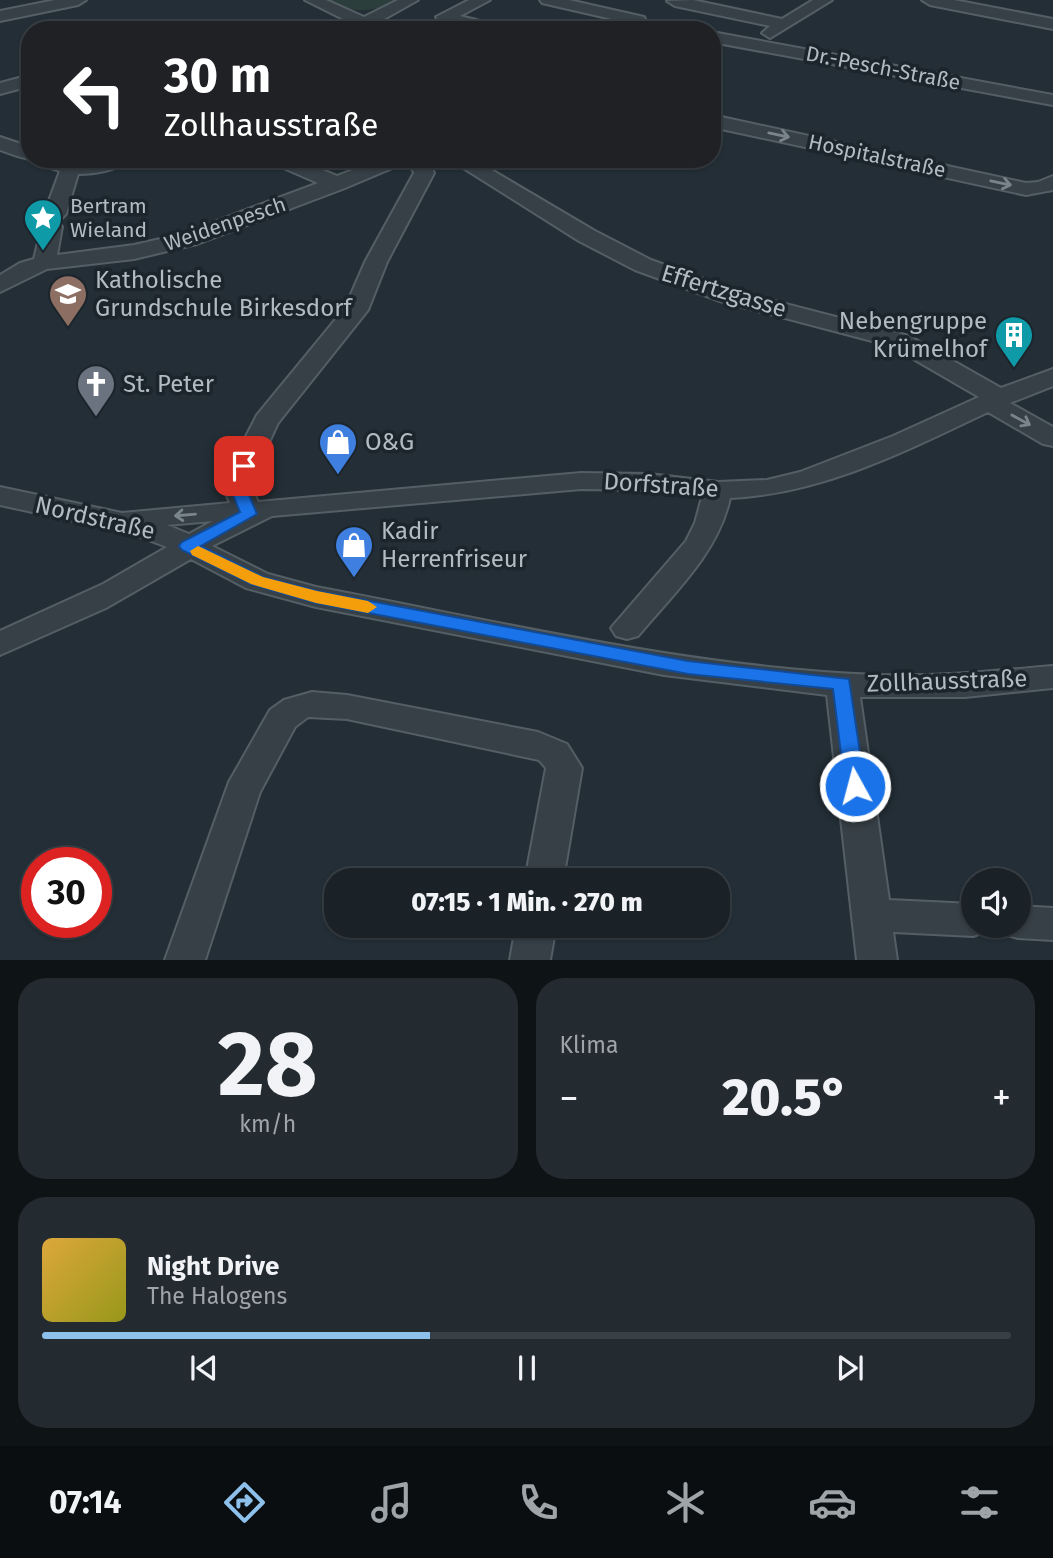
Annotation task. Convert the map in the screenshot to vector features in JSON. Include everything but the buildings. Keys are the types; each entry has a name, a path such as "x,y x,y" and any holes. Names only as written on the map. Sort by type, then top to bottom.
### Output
{"street":[{"path":"3,13 78,0"},
{"path":"313,0 350,21"},
{"path":"371,21 380,13 410,0"},
{"path":"461,21 444,17 482,0"},
{"path":"548,0 620,21"},
{"path":"636,21 676,0 785,24"},
{"path":"788,0 820,3"},
{"path":"930,0 1053,23"},
{"path":"752,44 820,3"},
{"path":"1034,20 1053,3"},
{"name":"Dr.-Pesch-Straße","path":"721,39 1053,100"},
{"path":"0,89 21,83"},
{"name":"Hospitalstraße","path":"721,123 1026,189 1048,185"},
{"path":"0,143 21,151"},
{"path":"44,262 64,182 71,169 83,168"},
{"path":"300,168 338,184"},
{"name":"Weidenpesch","path":"0,285 44,262 134,252 189,239 378,168"},
{"path":"249,514 236,483 266,421 350,318 363,298 376,262 424,173 422,168"},
{"name":"Effertzgasse","path":"474,168 587,236 643,265 728,296 900,341 1053,438"},
{"name":"Dorfstraße","path":"0,644 71,612 152,569 188,546 249,514 268,508 581,481 649,482 718,489 766,488 808,479 904,442 994,400 1053,377"},
{"path":"628,628 698,545 710,523 718,489"},
{"name":"Nordstraße","path":"0,496 121,520 165,534 188,546"},
{"name":"Dorfstraße","path":"121,520 226,511 249,514"},
{"name":"Zollhausstraße","path":"188,546 257,580 316,597 688,667 842,684 951,686 1053,677"},
{"path":"842,684 877,960"},
{"path":"185,960 242,792 282,719 290,710 303,705 327,703 538,745 552,751 561,758 564,768 546,868"},
{"path":"872,915 961,919"},
{"path":"1031,923 1053,924"},
{"path":"530,960 534,938"}],"green space":[{"path":"324,0 397,0 377,8 361,10"}],"slow traffic":[{"path":"198,551 257,580 316,597 368,607"}],"place":[{"name":"Bertram Wieland","path":"43,252"},
{"name":"Katholische Grundschule Birkesdorf","path":"68,328"},
{"name":"Nebengruppe Krümelhof","path":"1014,369"},
{"name":"St. Peter","path":"96,418"},
{"name":"O&G","path":"338,476"},
{"name":"Kadir Herrenfriseur","path":"354,579"}],"route":[{"path":"244,466 236,483 249,514 188,546 257,580 316,597 664,664 842,684 855,786"}]}
